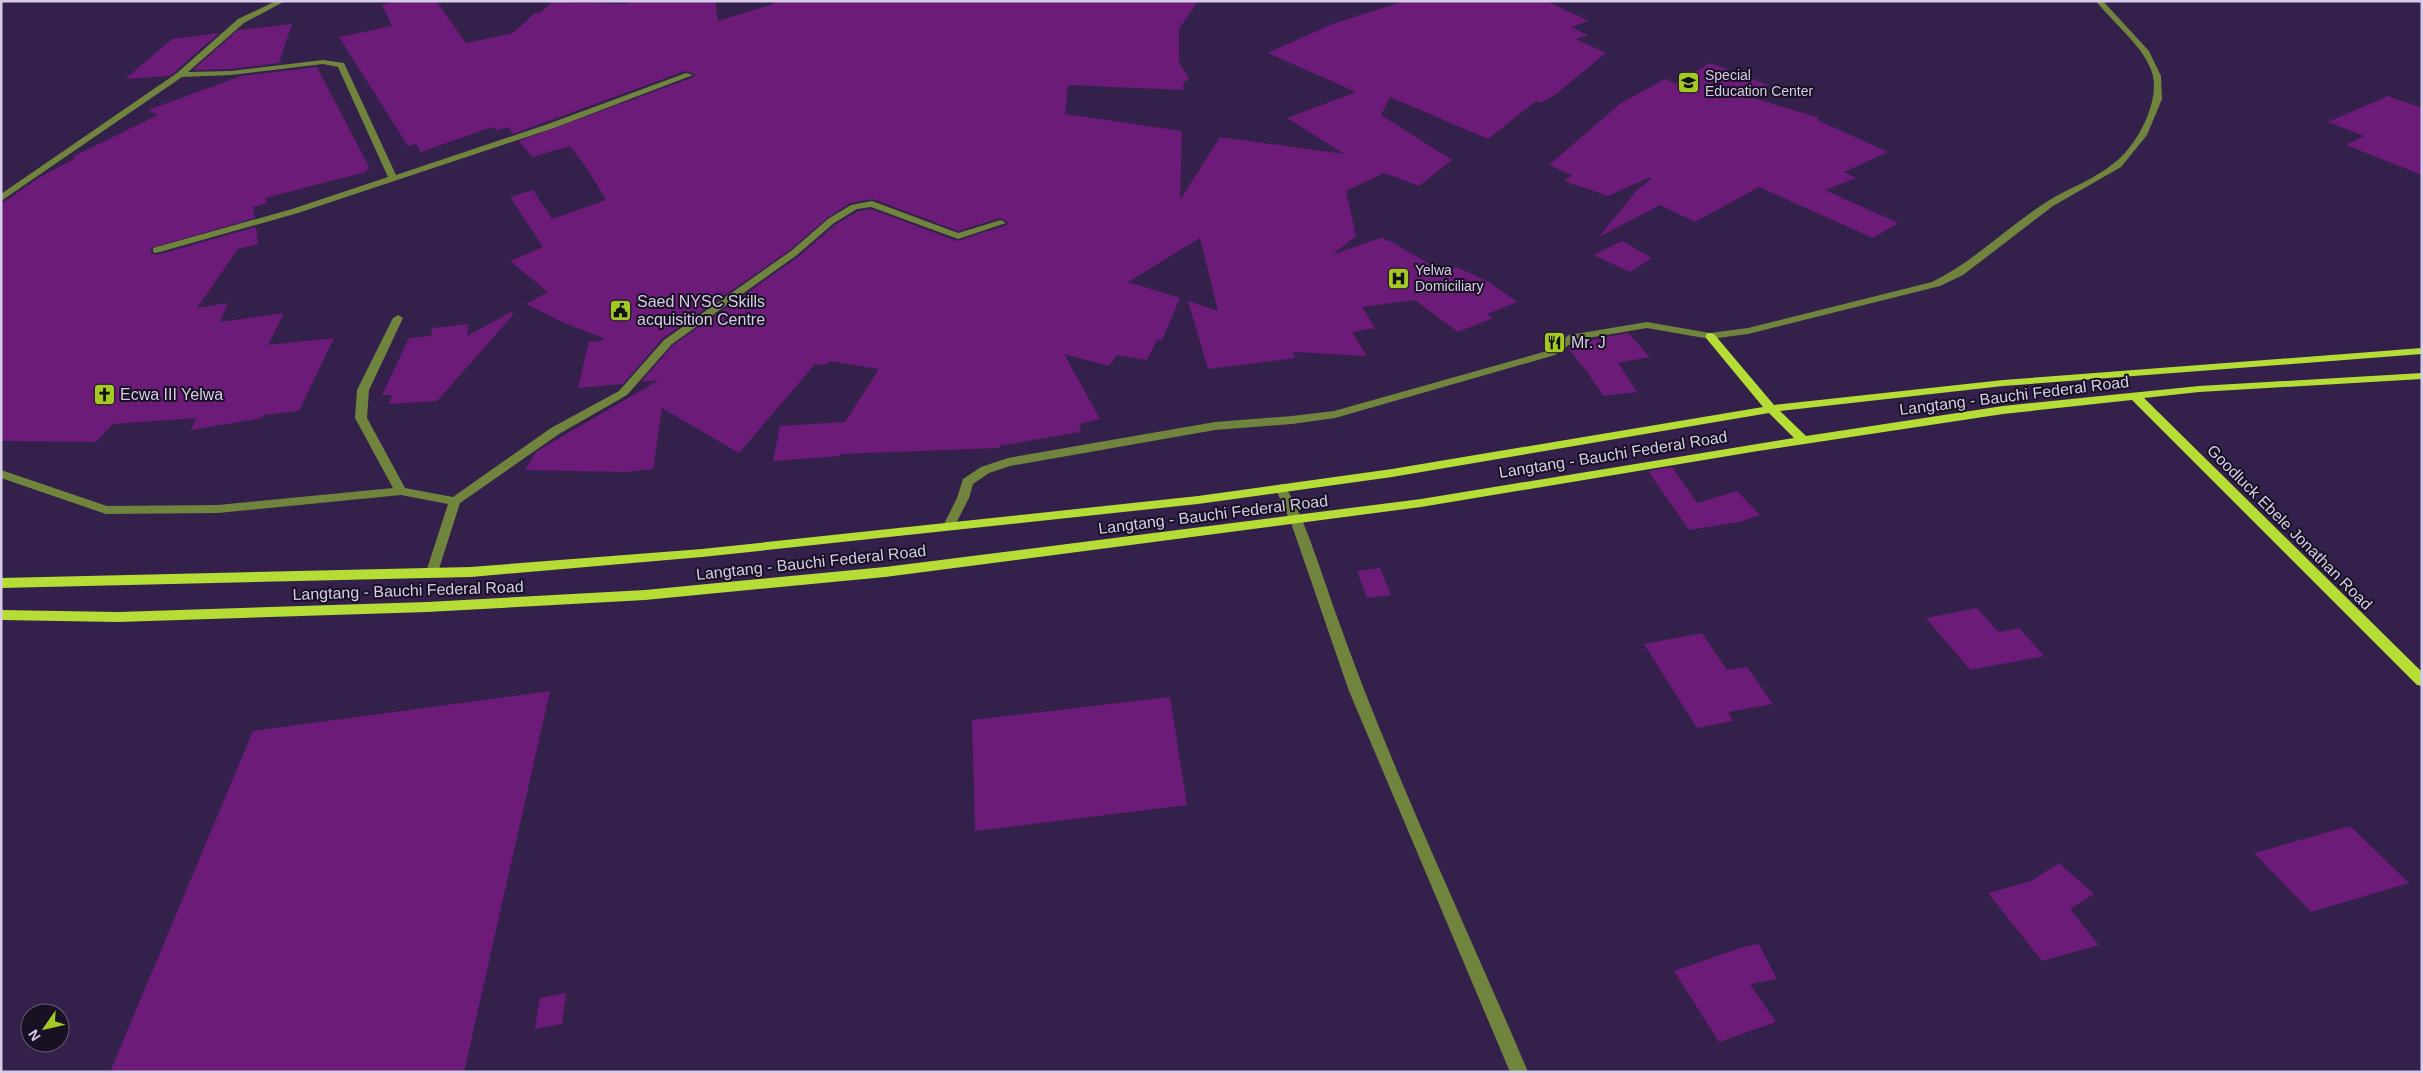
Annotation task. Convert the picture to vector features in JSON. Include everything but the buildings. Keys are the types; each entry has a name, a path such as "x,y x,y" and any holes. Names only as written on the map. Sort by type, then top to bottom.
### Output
{"main road":[{"path":"1710,336 1770,409 1803,440"},
{"path":"1,583 471,572 692,554 1198,500 1392,473 1770,409 2004,383 2422,351"},
{"name":"Langtang - Bauchi Federal Road","path":"1,614 118,616 427,607 644,595 885,572 1296,520 1430,501 1803,440 2003,410 2199,389 2422,376"},
{"name":"Goodluck Ebele Jonathan Road","path":"2135,396 2422,680"}],"street":[{"path":"1,198 180,75 241,20 282,1"},
{"path":"949,526 963,498 968,482 985,470 1008,462 1215,426 1292,420 1335,414 1551,353 1572,337 1647,325 1710,336 1748,331 1833,312 1936,284 1959,273 2050,204 2118,165 2143,135 2158,99 2157,76 2146,53 2099,1"},
{"path":"180,75 231,72 323,62 341,65 348,84 371,127 393,178"},
{"path":"156,250 295,211 550,126 688,75"},
{"path":"432,572 455,501 555,431 623,393 668,342 794,253 831,221 854,207 872,204 958,236 1002,223"},
{"path":"398,318 363,390 361,418 401,491"},
{"path":"1,474 106,510 218,509 401,491 455,501"},
{"path":"1281,488 1296,520 1356,691 1519,1072"}],"place":[{"name":"Special Education Center","path":"1689,83"},
{"name":"Yelwa Domiciliary","path":"1399,278"},
{"name":"Saed NYSC Skills acquisition Centre","path":"621,310"},
{"name":"Mr. J","path":"1555,342"},
{"name":"Ecwa III Yelwa","path":"104,394"}]}
